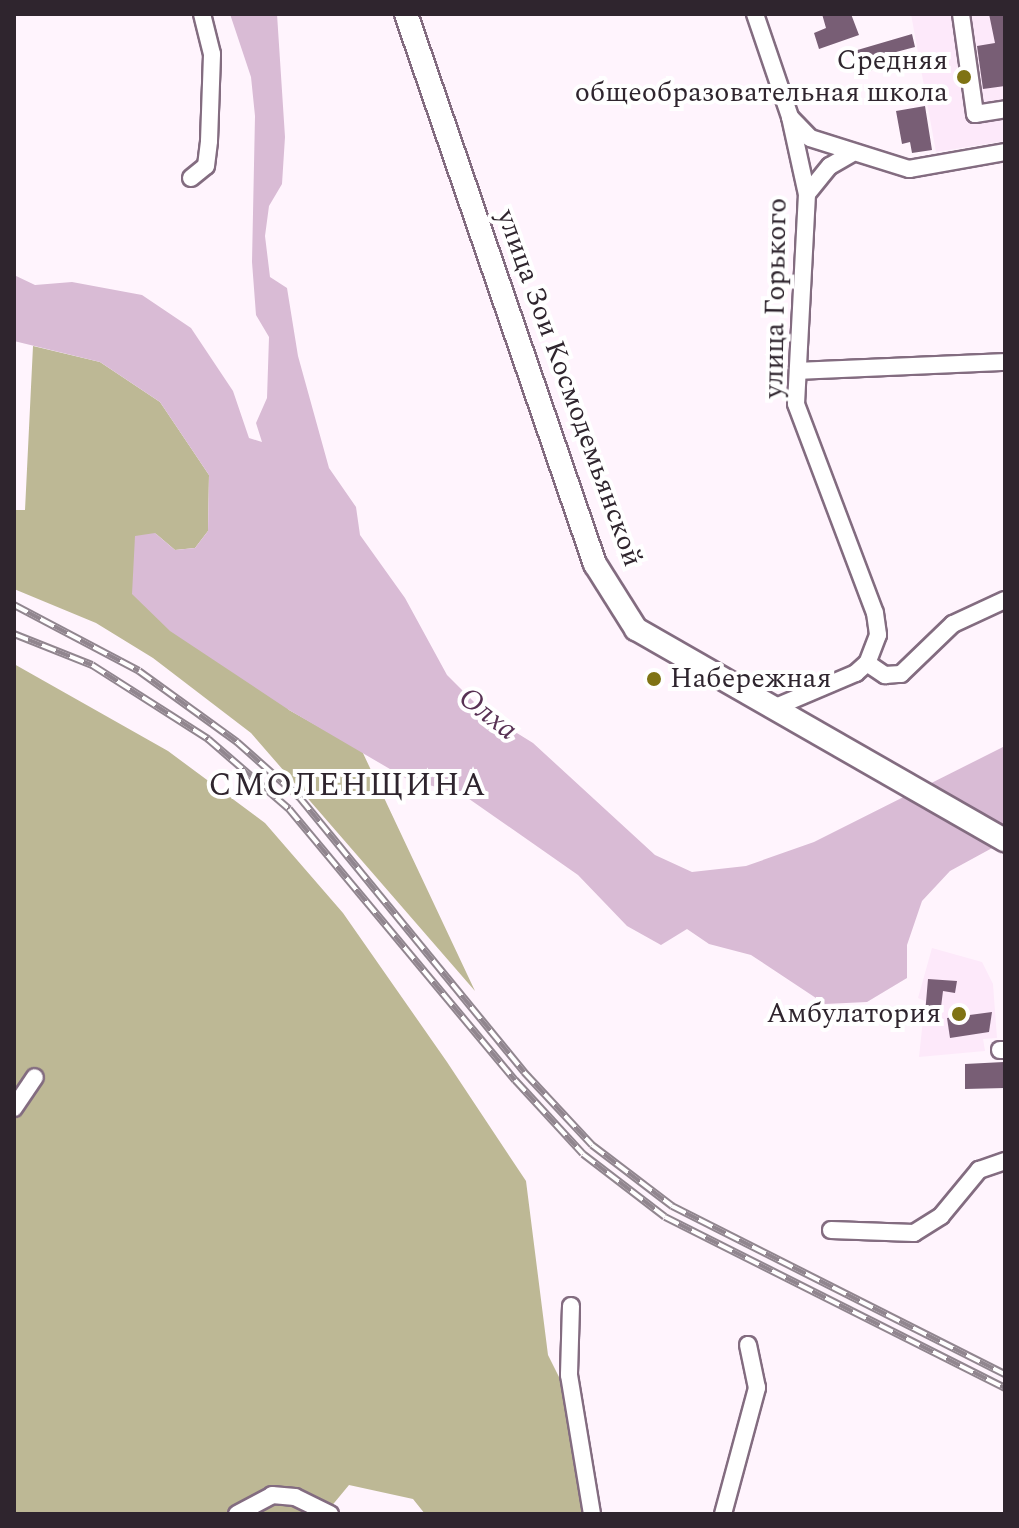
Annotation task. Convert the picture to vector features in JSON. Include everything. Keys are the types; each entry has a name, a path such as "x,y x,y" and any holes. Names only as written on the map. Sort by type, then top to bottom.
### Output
{"main road":[{"name":"улица Зои Космодемьянской","path":"406,14 595,564 636,629 1005,840"}],"street":[{"path":"191,178 206,166 209,141 212,54 202,14"},
{"name":"улица Горького","path":"755,14 790,117 807,194 796,404 875,613 878,635 867,663"},
{"path":"961,14 975,114 1005,109"},
{"path":"790,117 810,138 851,154 909,169 1005,152"},
{"path":"807,194 830,166 851,154"},
{"path":"798,371 1005,362"},
{"path":"773,708 867,663 885,675 901,674 953,624 1005,600"},
{"path":"14,1108 35,1077"},
{"path":"831,1230 914,1233 941,1216 979,1170 1005,1161"},
{"path":"571,1306 569,1375 592,1514"},
{"path":"723,1514 757,1388 748,1345"},
{"path":"237,1514 272,1495 295,1497 330,1514"}],"shaded area":[{"path":"230,14 277,14 285,137 282,184 269,206 265,236 270,277 287,288 298,356 329,468 356,507 360,535 405,598 447,675 485,713 533,743 655,855 692,872 746,866 814,842 1005,746 1005,841 950,871 922,901 907,945 907,978 867,1002 825,1004 751,955 709,944 687,929 661,945 627,926 578,875 462,794 407,779 289,710 170,631 132,594 135,536 155,533 175,550 195,548 208,531 209,475 160,402 100,362 14,341 14,275 35,285 72,282 142,295 191,328 233,391 249,438 262,442 256,423 267,398 269,337 256,315 252,262 255,116 251,77"},
{"name":"Средняя общеобразовательная школа","path":"911,14 1005,14 1005,141 936,152"},
{"path":"33,346 100,362 160,402 209,475 208,531 195,548 175,550 155,533 289,710 362,751 475,991 251,733 153,658 96,623 14,589 14,510 25,510"},
{"path":"14,664 168,751 265,823 343,913 447,1062 526,1181 548,1355 583,1425 588,1514 425,1514 413,1499 349,1485 325,1514 14,1514"},
{"name":"Амбулатория","path":"932,948 982,962 993,984 997,1038 983,1039 985,1051 919,1057 925,1001 918,998"}],"building":[{"path":"822,14 851,14 859,35 819,49 814,33 826,28"},
{"path":"989,14 1005,14 1005,86 983,89 977,46 995,43"},
{"path":"912,34 915,47 877,57 880,68 861,73 854,51"},
{"path":"925,106 932,150 912,153 910,142 902,144 896,111"},
{"path":"928,979 957,981 955,993 943,991 940,1015 925,1014"},
{"path":"992,1012 989,1032 950,1038 947,1018"},
{"path":"1004,1062 1005,1088 965,1089 965,1064"}],"railway":[{"path":"14,605 139,671 237,742 300,798 524,1072 592,1145 672,1206 1005,1374"},
{"path":"14,634 92,665 208,739 289,809 515,1080 583,1154 665,1217 1005,1388"}],"place":[{"name":"Средняя общеобразовательная школа","path":"964,77"},
{"name":"Набережная","path":"654,679"},
{"name":"Амбулатория","path":"959,1014"}],"district":[{"name":"СМОЛЕНЩИНА","path":"348,786"}],"water label":[{"name":"Олха","path":"488,714"}]}
